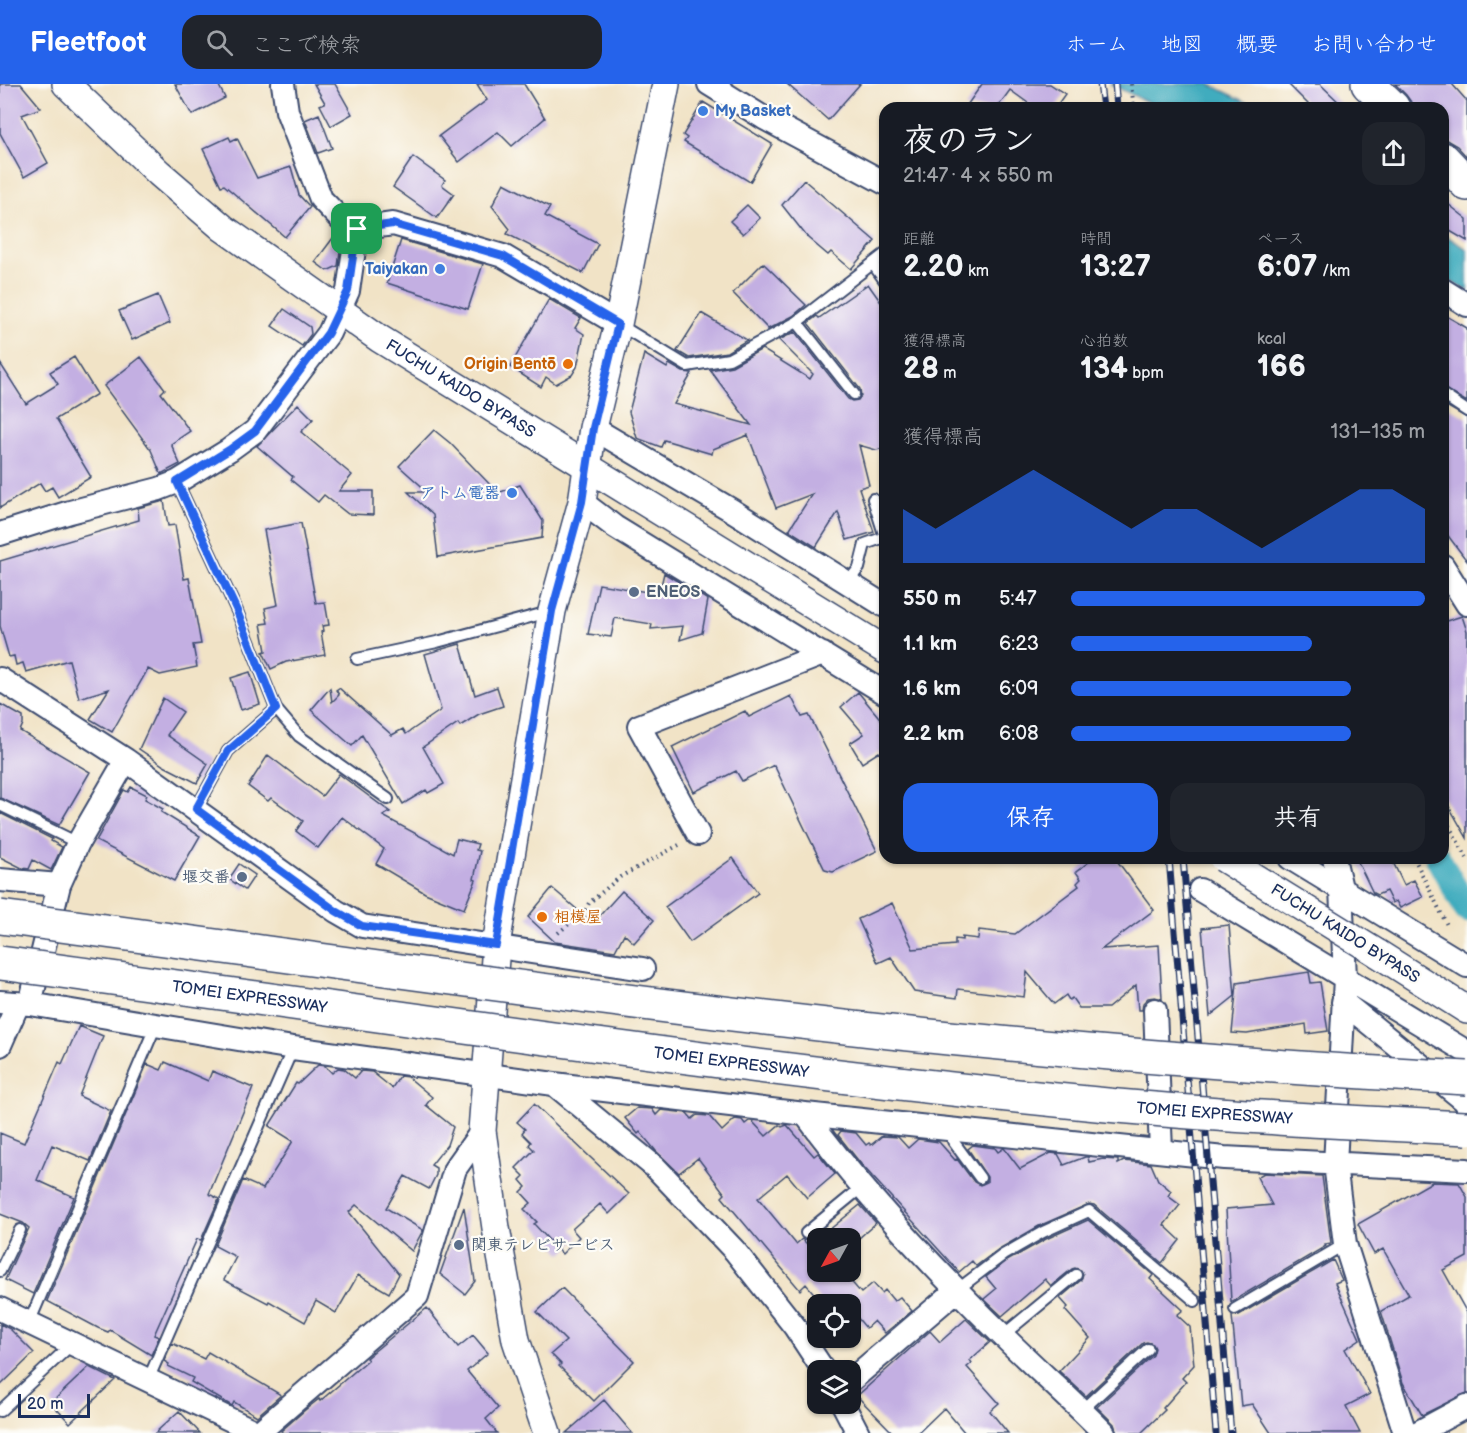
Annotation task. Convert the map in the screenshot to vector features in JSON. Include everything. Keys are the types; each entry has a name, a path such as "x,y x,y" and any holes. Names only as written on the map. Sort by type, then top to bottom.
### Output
{"main road":[{"path":"1449,165 1467,184"},
{"path":"0,917 484,983 888,1032 1302,1069 1467,1078"},
{"name":"TOMEI EXPRESSWAY","path":"0,963 884,1082 1100,1105 1467,1128"}],"street":[{"name":"FUCHU KAIDO BYPASS","path":"66,84 159,173 223,228 380,339 879,646"},
{"path":"283,84 287,111 321,199 345,224 357,229 393,224 503,256 618,324"},
{"path":"547,1433 516,1340 482,1131 496,945 552,611 582,502 593,428 618,324 666,84"},
{"path":"710,84 764,118 879,180"},
{"path":"0,534 177,482 255,431 328,333 348,291 357,229"},
{"path":"1449,294 1467,305"},
{"path":"593,428 879,602"},
{"path":"582,502 615,527 879,689"},
{"path":"1449,576 1467,604"},
{"path":"698,834 639,726 824,654"},
{"path":"0,678 126,760 336,911 362,926 643,969"},
{"path":"0,1045 59,885 78,843 126,760"},
{"name":"FUCHU KAIDO BYPASS","path":"1233,864 1467,1010"},
{"path":"1300,864 1464,964"},
{"path":"1335,864 1341,888 1345,978 1335,1164 1345,1244 1405,1433"},
{"path":"0,880 59,885"},
{"path":"1200,891 1467,1052"},
{"path":"1343,1002 1467,1105"},
{"path":"16,1003 293,1048 554,1084 806,1114 1224,1158 1467,1170"},
{"path":"1155,1010 1161,1150"},
{"path":"554,1084 664,1176 735,1251 795,1327 817,1360"},
{"path":"806,1114 881,1210 1002,1336 1104,1433"},
{"path":"0,1309 258,1433 417,1296 455,1169 482,1131"},
{"path":"861,1372 957,1290"},
{"path":"1417,1433 1467,1406"},
{"path":"848,1414 858,1433"}],"lane":[{"path":"618,324 687,366 729,358 797,322 879,259"},
{"path":"873,264 879,272"},
{"path":"797,322 854,394"},
{"path":"1449,399 1467,411"},
{"path":"177,482 237,611 276,709 299,736 388,799"},
{"path":"873,499 879,518"},
{"path":"848,582 859,568 865,544 879,539"},
{"path":"357,659 437,642 552,611"},
{"path":"196,809 228,751 276,709"},
{"path":"0,805 78,843"},
{"path":"29,1323 156,1025"},
{"path":"148,1380 293,1048"},
{"path":"949,1128 952,1141 980,1178"},
{"path":"806,1233 862,1186"},
{"path":"957,1290 1003,1255 1043,1232 1089,1211 1196,1301"},
{"path":"0,1271 20,1230"},
{"path":"1235,1309 1345,1244"},
{"path":"1002,1336 1076,1275"},
{"path":"0,1411 72,1344"},
{"path":"1082,1410 1148,1349"}],"path":[{"path":"1131,84 1133,102"},
{"path":"1449,826 1467,858"},
{"path":"535,953 585,911 589,903 620,877 698,834"},
{"path":"1417,864 1464,964"}],"water":[{"path":"1110,84 1209,84 1246,102 1148,102"},
{"path":"1449,238 1467,249 1467,291 1449,280"}],"building":[{"path":"0,84 21,84 41,108 22,115 48,163 24,177 0,133"},
{"path":"175,84 218,84 225,98 192,115"},
{"path":"314,84 335,84 352,114 331,126 320,105 325,103"},
{"path":"477,84 524,84 545,118 512,146 498,132 459,162 439,136 487,100"},
{"path":"787,84 860,84 828,120"},
{"path":"982,84 1050,84 1065,94 1059,102 1027,102 1010,90 1001,102 969,102"},
{"path":"1288,84 1320,84 1339,102 1306,102"},
{"path":"1395,84 1452,84 1467,101 1467,157 1449,141 1449,102 1411,102"},
{"path":"703,102 772,144 750,182 684,142 687,138 683,135"},
{"path":"319,114 332,148 318,153 305,120"},
{"path":"229,137 231,141 237,138 257,178 291,167 299,195 310,207 285,237 224,185 221,186 203,149"},
{"path":"413,157 445,180 442,185 454,194 437,218 393,187"},
{"path":"804,180 875,241 851,269 831,252 828,255 808,238 782,205"},
{"path":"504,183 550,207 545,216 598,244 583,273 507,234 510,229 492,206"},
{"path":"747,205 760,218 743,234 730,221"},
{"path":"1449,205 1467,219 1467,241 1449,230"},
{"path":"336,234 342,237 338,266 327,271 315,262"},
{"path":"401,240 483,264 468,309 387,283"},
{"path":"763,263 806,305 793,316 768,329 733,293"},
{"path":"868,284 879,300 879,449 859,445 869,485 859,488 874,532 847,540 838,512 816,547 789,530 812,494 776,508 748,435 713,449 712,454 664,440 661,447 637,438 629,412 644,354 667,368 669,364 683,372 692,373 674,404 751,425 710,370 732,366 762,349 810,379 813,374 779,340 795,332 848,399 858,400 861,396 860,389 808,323 817,316 819,318"},
{"path":"158,295 170,323 132,340 119,311"},
{"path":"549,299 581,318 575,328 584,334 577,367 572,375 556,384 546,377 541,387 510,367"},
{"path":"284,309 310,327 311,334 302,346 272,326"},
{"path":"701,313 747,340 727,352 689,358 677,351"},
{"path":"1449,318 1467,328 1467,402 1449,392"},
{"path":"74,357 97,394 56,419 91,477 58,497 52,487 45,491 40,483 0,508 0,363 26,404 58,384 50,372"},
{"path":"141,357 165,389 161,393 190,431 171,444 180,464 161,474 151,450 104,386"},
{"path":"298,404 313,419 301,432 352,475 339,491 373,491 373,515 348,514 324,495 318,502 291,480 293,477 257,446"},
{"path":"1449,408 1467,418 1467,561 1449,537"},
{"path":"434,430 450,443 498,493 520,485 543,521 542,538 438,557 433,515 408,492 428,492 399,466"},
{"path":"164,501 168,526 175,525 184,579 189,578 201,644 193,645 197,667 160,675 148,669 112,732 90,719 109,689 79,698 69,660 26,672 23,663 16,665 14,656 9,657 0,626 0,561 139,520 138,508"},
{"path":"301,523 316,603 325,602 329,625 322,626 323,631 321,632 325,655 286,662 271,669 263,652 266,651 261,624 268,623 265,608 278,605 264,530"},
{"path":"664,573 708,600 702,633 680,640 683,626 651,629 652,624 615,618 611,637 588,634 599,584 659,594"},
{"path":"1462,616 1467,631 1467,838 1449,806 1449,620"},
{"path":"460,644 475,695 497,687 503,706 479,714 460,726 458,723 423,747 444,784 428,793 426,790 403,804 362,735 352,746 311,710 330,688 332,702 339,695 336,690 339,688 392,735 403,729 406,734 441,710 425,654"},
{"path":"250,672 260,704 241,710 231,678"},
{"path":"858,692 879,717 879,752 862,763 850,743 864,734 841,707"},
{"path":"791,696 802,717 809,715 877,851 833,872 825,870 774,765 742,781 736,771 694,792 672,747 745,711 749,717"},
{"path":"163,698 183,712 167,735 208,764 197,783 164,766 139,749"},
{"path":"0,704 23,717 20,731 90,772 59,825 0,798"},
{"path":"268,755 322,796 339,774 390,812 383,816 453,854 457,839 478,844 476,850 480,851 474,879 476,880 464,909 425,893 376,864 384,849 342,817 318,848 296,831 303,821 271,798 268,801 248,786"},
{"path":"131,787 147,795 145,799 163,809 161,812 200,836 174,881 96,841 124,790 128,792"},
{"path":"0,813 52,839 51,841 62,847 51,870 33,860 29,869 0,857"},
{"path":"733,858 758,893 690,942 665,907"},
{"name":"堰交番","path":"239,864 255,875 245,890 229,879"},
{"path":"1086,864 1120,864 1154,910 1102,949 1159,945 1162,999 1148,998 1143,1003 1142,1010 1138,1010 1136,985 1108,1008 1079,1008 1072,998 1069,1000 1066,995 1054,1004 1027,972 1024,997 958,989 957,998 914,992 891,957 878,963 858,919 892,903 913,949 955,945 955,939 962,940 962,937 978,939 979,930 1015,934 1079,886 1077,883 1081,879 1076,872"},
{"path":"1359,864 1394,864 1404,885 1414,880 1423,897 1400,908 1396,901 1392,903 1386,891 1377,895 1373,893"},
{"path":"552,888 593,923 622,891 654,920 634,943 624,934 615,951 555,942 528,917"},
{"path":"1229,925 1235,996 1210,1016 1202,928"},
{"path":"1309,972 1311,983 1320,982 1328,1031 1307,1034 1306,1024 1247,1034 1232,1033 1237,983"},
{"path":"79,1026 103,1036 79,1096 111,1111 90,1161 52,1145 37,1180 74,1197 33,1294 5,1280 29,1228 23,1223 0,1214 0,1133 24,1143 59,1062 62,1064"},
{"path":"165,1062 208,1081 212,1071 253,1088 209,1194 219,1199 201,1240 197,1239 154,1335 159,1337 151,1355 110,1330 108,1332 98,1328 47,1301 147,1064 161,1070"},
{"path":"318,1065 325,1066 332,1073 338,1068 344,1069 355,1078 361,1071 372,1072 392,1088 400,1076 408,1077 432,1097 426,1105 453,1127 447,1145 431,1165 436,1168 436,1175 429,1189 405,1176 386,1208 423,1230 412,1251 356,1205 349,1212 399,1274 389,1293 358,1275 336,1313 316,1301 305,1322 269,1301 268,1303 224,1280 236,1257 215,1246 243,1180 263,1189 293,1141 269,1126 296,1083 298,1084"},
{"path":"534,1104 629,1194 609,1214 600,1204 572,1229 579,1237 562,1254 534,1224 537,1222 524,1209 531,1203 521,1192 526,1187 520,1180 524,1176 516,1168 534,1150 529,1145 531,1142 522,1133 525,1129 517,1122"},
{"path":"637,1108 652,1109 656,1115 661,1110 687,1113 692,1119 697,1115 709,1116 722,1131 735,1119 742,1120 745,1124 752,1121 766,1136 779,1125 782,1127 787,1125 814,1156 818,1153 835,1174 807,1198 787,1174 758,1198 796,1244 802,1239 807,1244 807,1282 852,1282 861,1293 873,1283 882,1293 885,1290 894,1301 900,1297 912,1311 885,1333 874,1321 866,1328 861,1322 861,1294 815,1294 806,1284 800,1290 722,1197 725,1194 698,1158 679,1173 640,1132 638,1134 625,1118"},
{"path":"841,1131 856,1133 866,1145 869,1143 871,1145 882,1136 898,1137 908,1148 918,1139 939,1142 955,1160 957,1159 974,1182 980,1185 987,1182 987,1177 968,1149 973,1145 995,1148 998,1152 1004,1148 1020,1169 1051,1153 1058,1154 1064,1165 1085,1157 1088,1157 1089,1162 1103,1159 1118,1160 1118,1164 1124,1161 1151,1164 1158,1180 1171,1191 1168,1196 1180,1205 1164,1225 1180,1240 1162,1263 1094,1205 1089,1204 1039,1226 999,1249 976,1266 972,1261 959,1272 861,1164 838,1135"},
{"path":"1264,1173 1322,1176 1331,1243 1325,1244 1326,1246 1231,1302 1226,1209 1272,1205 1257,1177"},
{"path":"1432,1182 1459,1183 1467,1197 1467,1257 1443,1270 1467,1313 1467,1393 1422,1415 1403,1383 1381,1311 1409,1295 1383,1249 1374,1254 1358,1224"},
{"path":"860,1205 876,1223 861,1236 861,1228 832,1228"},
{"path":"464,1207 475,1281 465,1294 440,1274"},
{"path":"1088,1220 1153,1275 1150,1279 1183,1310 1177,1315 1190,1327 1194,1365 1182,1378 1186,1382 1163,1408 1165,1410 1141,1433 1117,1433 1114,1424 1097,1407 1153,1355 1155,1348 1153,1344 1143,1343 1086,1396 1059,1371 1090,1338 1065,1310 1068,1307 1060,1298 1081,1280 1083,1274 1081,1270 1072,1269 1051,1286 1045,1279 1002,1316 984,1299 996,1289 986,1277 1007,1261 1046,1239"},
{"path":"1333,1260 1342,1280 1335,1283 1360,1339 1345,1349 1370,1394 1346,1406 1360,1433 1271,1433 1252,1404 1241,1406 1232,1316 1239,1315"},
{"path":"562,1288 634,1361 594,1401 559,1366 561,1364 551,1354 566,1341 537,1312"},
{"path":"427,1308 458,1347 473,1335 488,1353 467,1371 498,1408 486,1419 497,1433 283,1433 281,1431 319,1399 320,1401 368,1360 366,1358"},
{"path":"966,1319 990,1342 970,1360 972,1363 967,1367 999,1403 990,1411 1008,1433 965,1433 944,1408 918,1433 893,1433 861,1400 861,1392 930,1331 940,1342"},
{"path":"0,1324 10,1329 34,1353 0,1386"},
{"path":"172,1343 204,1359 208,1352 281,1395 257,1416 234,1402 232,1406 191,1382 193,1378 168,1366 169,1364 164,1361"},
{"path":"89,1367 115,1380 70,1423 51,1403"},
{"path":"604,1400 632,1433 566,1433"},
{"path":"179,1411 200,1433 155,1433"}],"waterway":[{"path":"1441,864 1467,910"}],"railway":[{"path":"1100,84 1102,102"},
{"path":"1115,84 1116,102"},
{"path":"1169,864 1216,1433"},
{"path":"1184,864 1231,1433"}],"place":[{"name":"My Basket","path":"703,111"},
{"name":"Taiyakan","path":"440,269"},
{"name":"Origin Bentō","path":"568,364"},
{"name":"アトム電器","path":"512,493"},
{"name":"ENEOS","path":"634,592"},
{"name":"堰交番","path":"242,877"},
{"name":"相模屋","path":"542,917"},
{"name":"関東テレビサービス","path":"459,1245"}],"route":[{"path":"393,224 503,256 618,324 593,428 582,502 552,611 496,945 362,926 336,911 196,809 228,751 276,709 237,611 177,482 255,431 328,333 348,291 357,229 393,224"}]}
